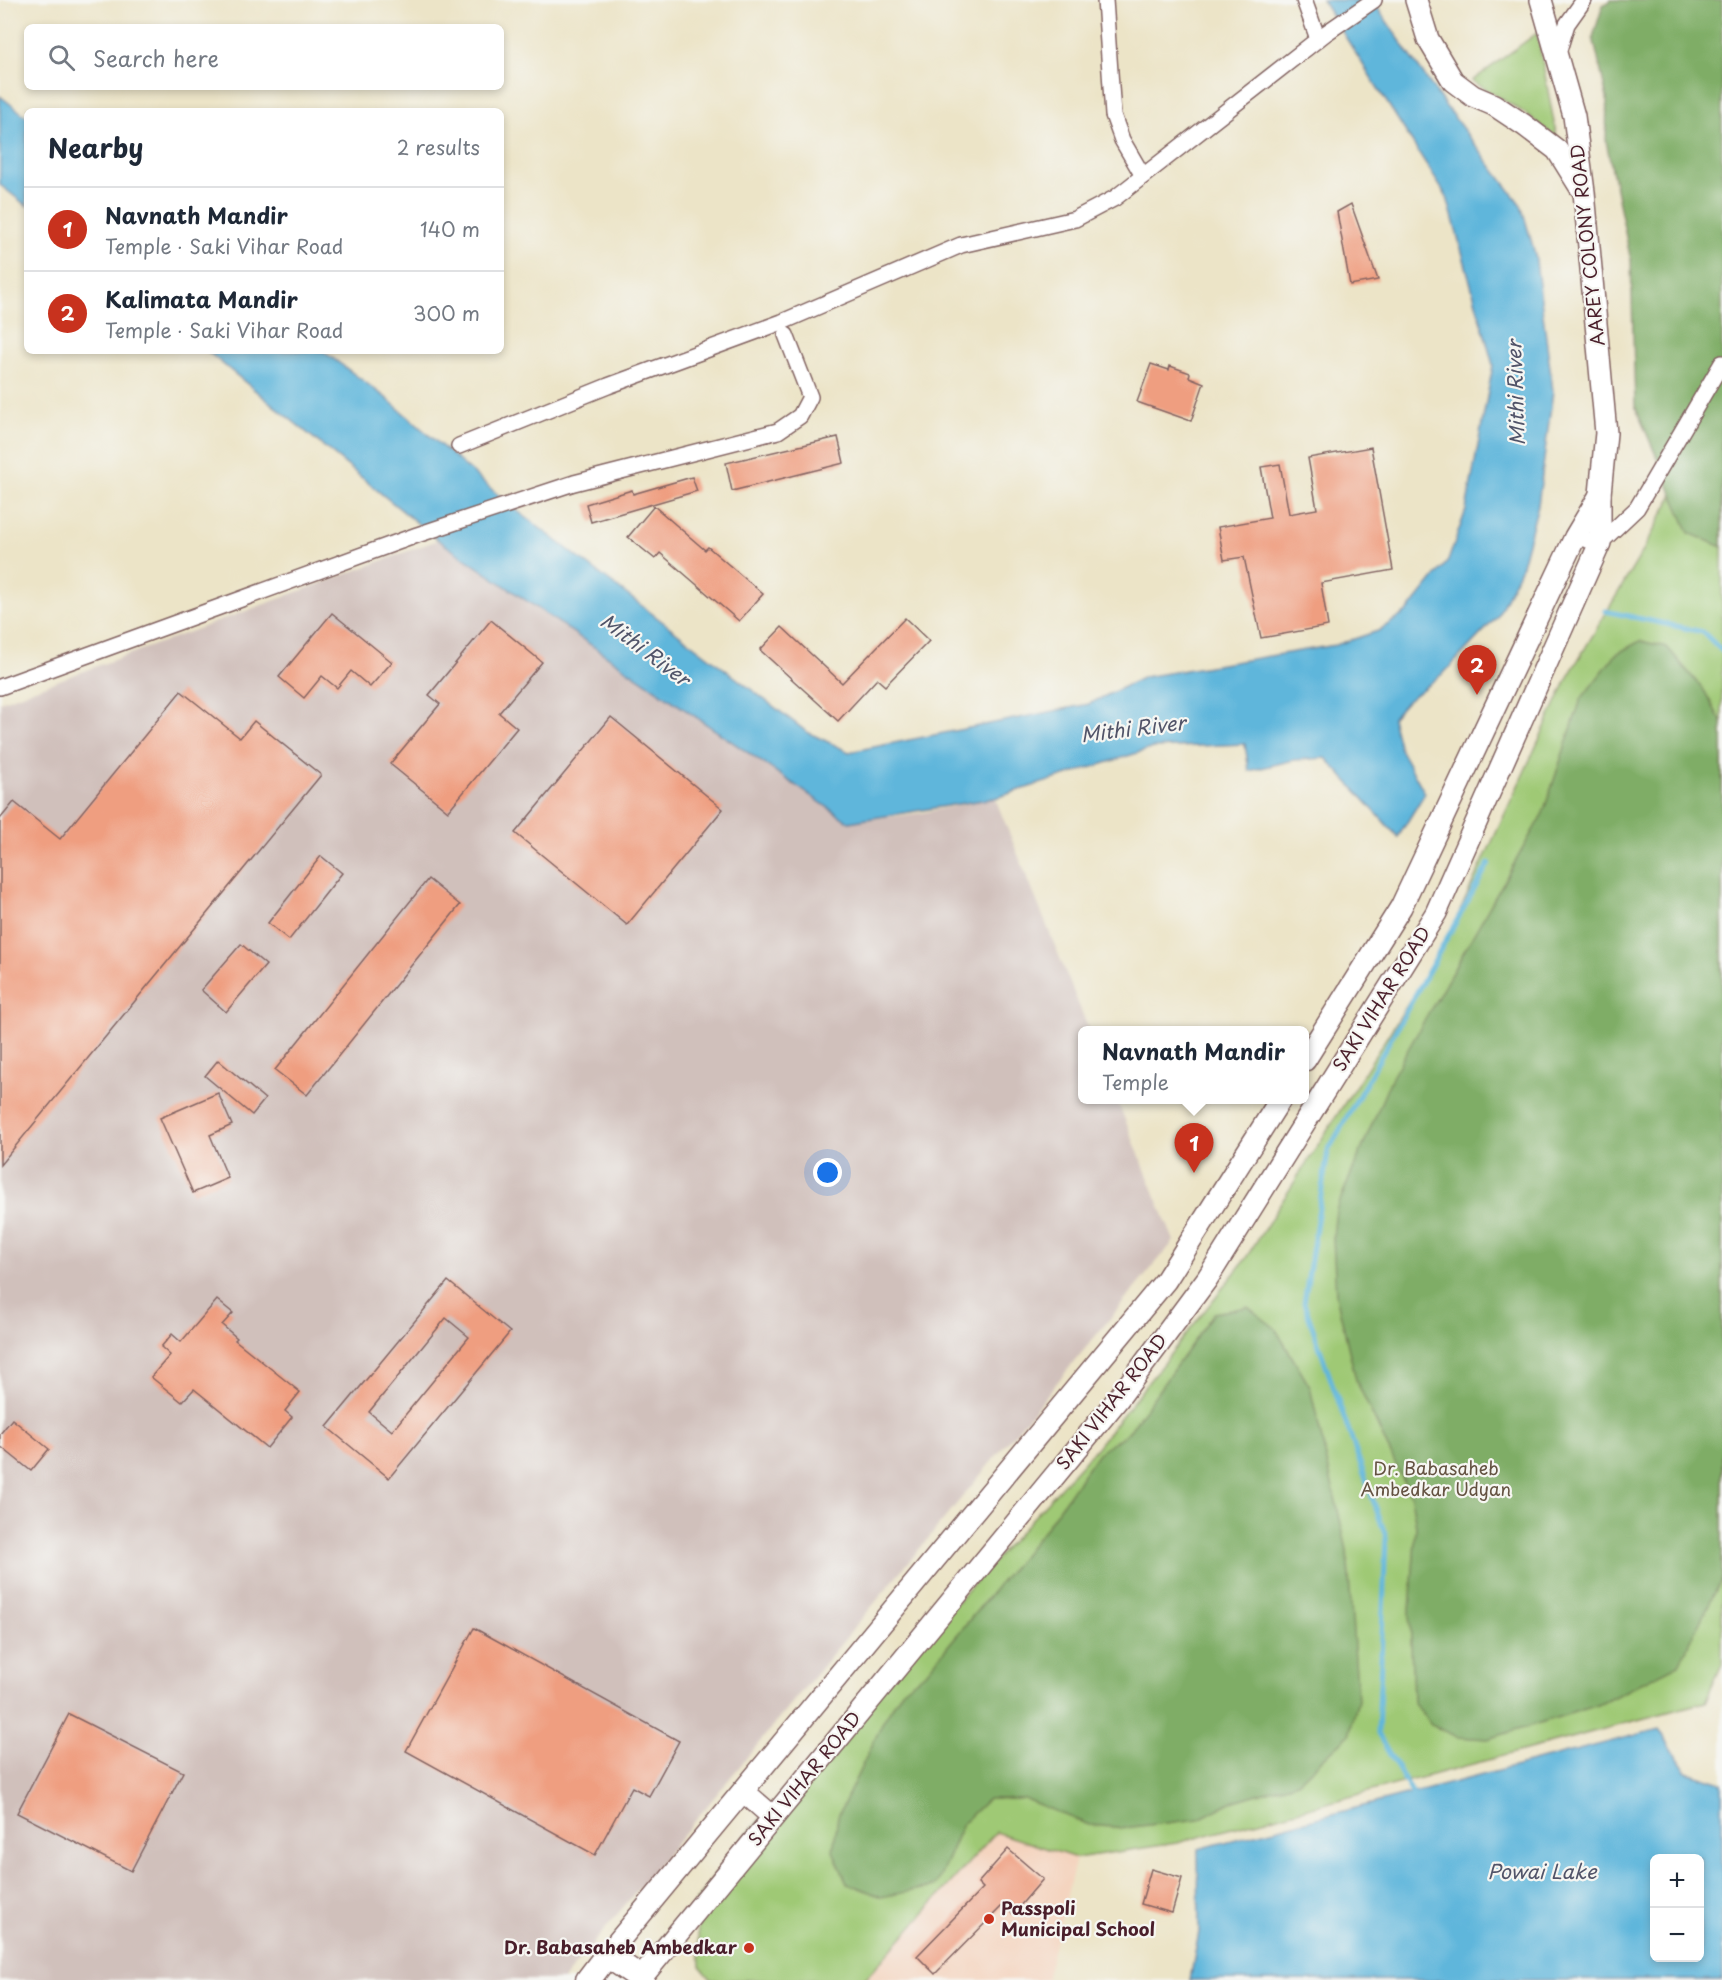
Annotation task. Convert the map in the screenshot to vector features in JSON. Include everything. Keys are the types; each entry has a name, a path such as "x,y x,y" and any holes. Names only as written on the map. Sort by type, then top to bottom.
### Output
{"main road":[{"path":"1416,0 1428,39 1453,81 1473,96 1494,105 1557,150 1584,192"},
{"name":"AAREY COLONY ROAD","path":"1541,0 1558,53 1574,116 1584,192 1606,433 1600,494"},
{"name":"SAKI VIHAR ROAD","path":"1309,1054 1401,908 1575,537 1600,494"},
{"name":"SAKI VIHAR ROAD","path":"640,1979 1118,1400 1207,1279 1436,913 1600,543 1600,494"},
{"path":"1440,825 1468,840"},
{"path":"1372,954 1399,972"},
{"name":"SAKI VIHAR ROAD","path":"607,1955 1166,1280 1277,1104"},
{"path":"743,1791 773,1817"},
{"path":"588,1980 607,1955 640,1979"}],"street":[{"path":"1105,0 1113,115 1122,140 1143,176"},
{"path":"1304,0 1322,36"},
{"path":"459,446 608,386 782,322 961,244 1075,219 1116,198 1322,36 1374,0"},
{"path":"1558,53 1567,24 1584,0"},
{"path":"0,687 417,535 574,483 778,431 800,416 810,398 786,335"},
{"path":"1575,537 1600,543 1637,508 1722,363"}],"shaded area":[{"path":"438,540 849,822 921,813 995,798 1087,1026 1078,1026 1078,1104 1119,1104 1174,1241 563,1980 0,1980 0,702"},
{"name":"Passpoli Municipal School","path":"996,1832 1076,1858 1046,1980 864,1980"}],"green space":[{"path":"1611,0 1722,0 1722,547 1689,533 1635,406 1631,261 1606,141 1607,98 1593,37 1603,5"},
{"path":"1537,33 1557,138 1525,113 1472,81"},
{"name":"Dr. Babasaheb Ambedkar Udyan","path":"1722,404 1722,1664 1705,1702 1177,1843 1076,1858 996,1832 864,1980 712,1980 700,1966 696,1901 737,1845 1097,1447 1244,1261 1441,952 1569,675 1640,556"},
{"path":"1640,641 1667,647 1705,692 1722,723 1722,1578 1679,1664 1598,1705 1488,1739 1457,1737 1431,1725 1413,1702 1410,1611 1416,1526 1411,1497 1356,1380 1336,1295 1333,1237 1336,1210 1391,1079 1543,813 1581,699 1616,654"},
{"path":"1248,1307 1275,1328 1310,1387 1347,1550 1358,1700 1349,1735 1298,1782 1231,1802 1199,1819 1124,1828 1089,1825 1025,1799 988,1799 963,1823 936,1886 881,1897 847,1883 833,1851 838,1816 884,1720 902,1691 928,1670 1047,1526 1098,1453 1128,1433 1214,1313"}],"water":[{"name":"Mithi River","path":"1322,0 1372,0 1444,104 1521,205 1535,254 1553,391 1538,505 1522,565 1497,617 1445,672 1407,701 1392,718 1400,749 1425,793 1398,837 1326,758 1294,760 1249,771 1245,744 1153,748 995,798 849,822 438,540 211,354 327,354 385,397 511,506 807,732 849,752 1089,704 1144,677 1336,645 1378,631 1407,612 1448,561 1466,510 1493,365 1447,197"},
{"path":"0,96 24,115 24,204 0,185"},
{"name":"Powai Lake","path":"1659,1729 1687,1772 1722,1783 1722,1980 1190,1980 1199,1932 1198,1849"}],"building":[{"path":"1351,204 1378,280 1350,285 1337,212"},
{"path":"1151,364 1169,370 1170,366 1190,373 1189,377 1204,383 1191,421 1137,402"},
{"path":"838,437 844,463 732,491 726,463"},
{"path":"1371,447 1393,570 1321,583 1328,626 1261,638 1244,557 1224,560 1218,527 1270,518 1261,467 1280,464 1289,514 1317,509 1308,458"},
{"path":"692,477 697,491 591,522 586,504 632,490 633,494"},
{"path":"654,506 705,550 708,547 763,594 739,621 660,553 655,559 628,537"},
{"path":"332,613 392,662 370,687 351,671 337,688 322,676 304,698 279,677"},
{"path":"905,618 929,641 885,686 877,679 838,721 760,650 782,627 842,683"},
{"path":"491,620 542,662 499,713 517,728 448,811 390,764 440,704 429,695"},
{"path":"181,691 240,738 254,721 321,775 0,1165 0,819 14,802 60,839"},
{"path":"611,717 723,809 627,925 515,833"},
{"path":"321,856 342,873 289,940 268,923"},
{"path":"428,879 460,905 307,1095 275,1070"},
{"path":"241,944 266,965 226,1012 201,990"},
{"path":"218,1060 265,1099 252,1115 205,1076"},
{"path":"218,1093 232,1125 210,1135 228,1178 193,1193 160,1118"},
{"path":"448,1281 510,1332 389,1478 327,1427","holes":["446,1318 469,1337 392,1431 369,1412"]},
{"path":"217,1300 233,1313 222,1325 237,1338 235,1340 300,1392 285,1411 292,1417 267,1448 194,1389 182,1402 151,1377 170,1355 161,1347 172,1334 181,1342"},
{"path":"12,1419 49,1449 31,1471 0,1446 0,1434"},
{"path":"474,1628 679,1741 649,1796 632,1787 595,1855 406,1751"},
{"path":"69,1714 183,1772 131,1871 17,1813"},
{"path":"1008,1849 1043,1879 1013,1914 1003,1905 935,1974 917,1956 983,1888 978,1883"},
{"path":"1151,1869 1182,1878 1172,1913 1141,1904"}],"waterway":[{"path":"1605,611 1703,632 1722,651"},
{"path":"1416,1800 1378,1734 1386,1537 1304,1303 1328,1151 1489,863"}],"place":[{"name":"Kalimata Mandir","path":"1477,695"},
{"name":"Navnath Mandir","path":"1194,1173"},
{"name":"Passpoli Municipal School","path":"989,1919"},
{"name":"Dr. Babasaheb Ambedkar","path":"749,1948"}]}
